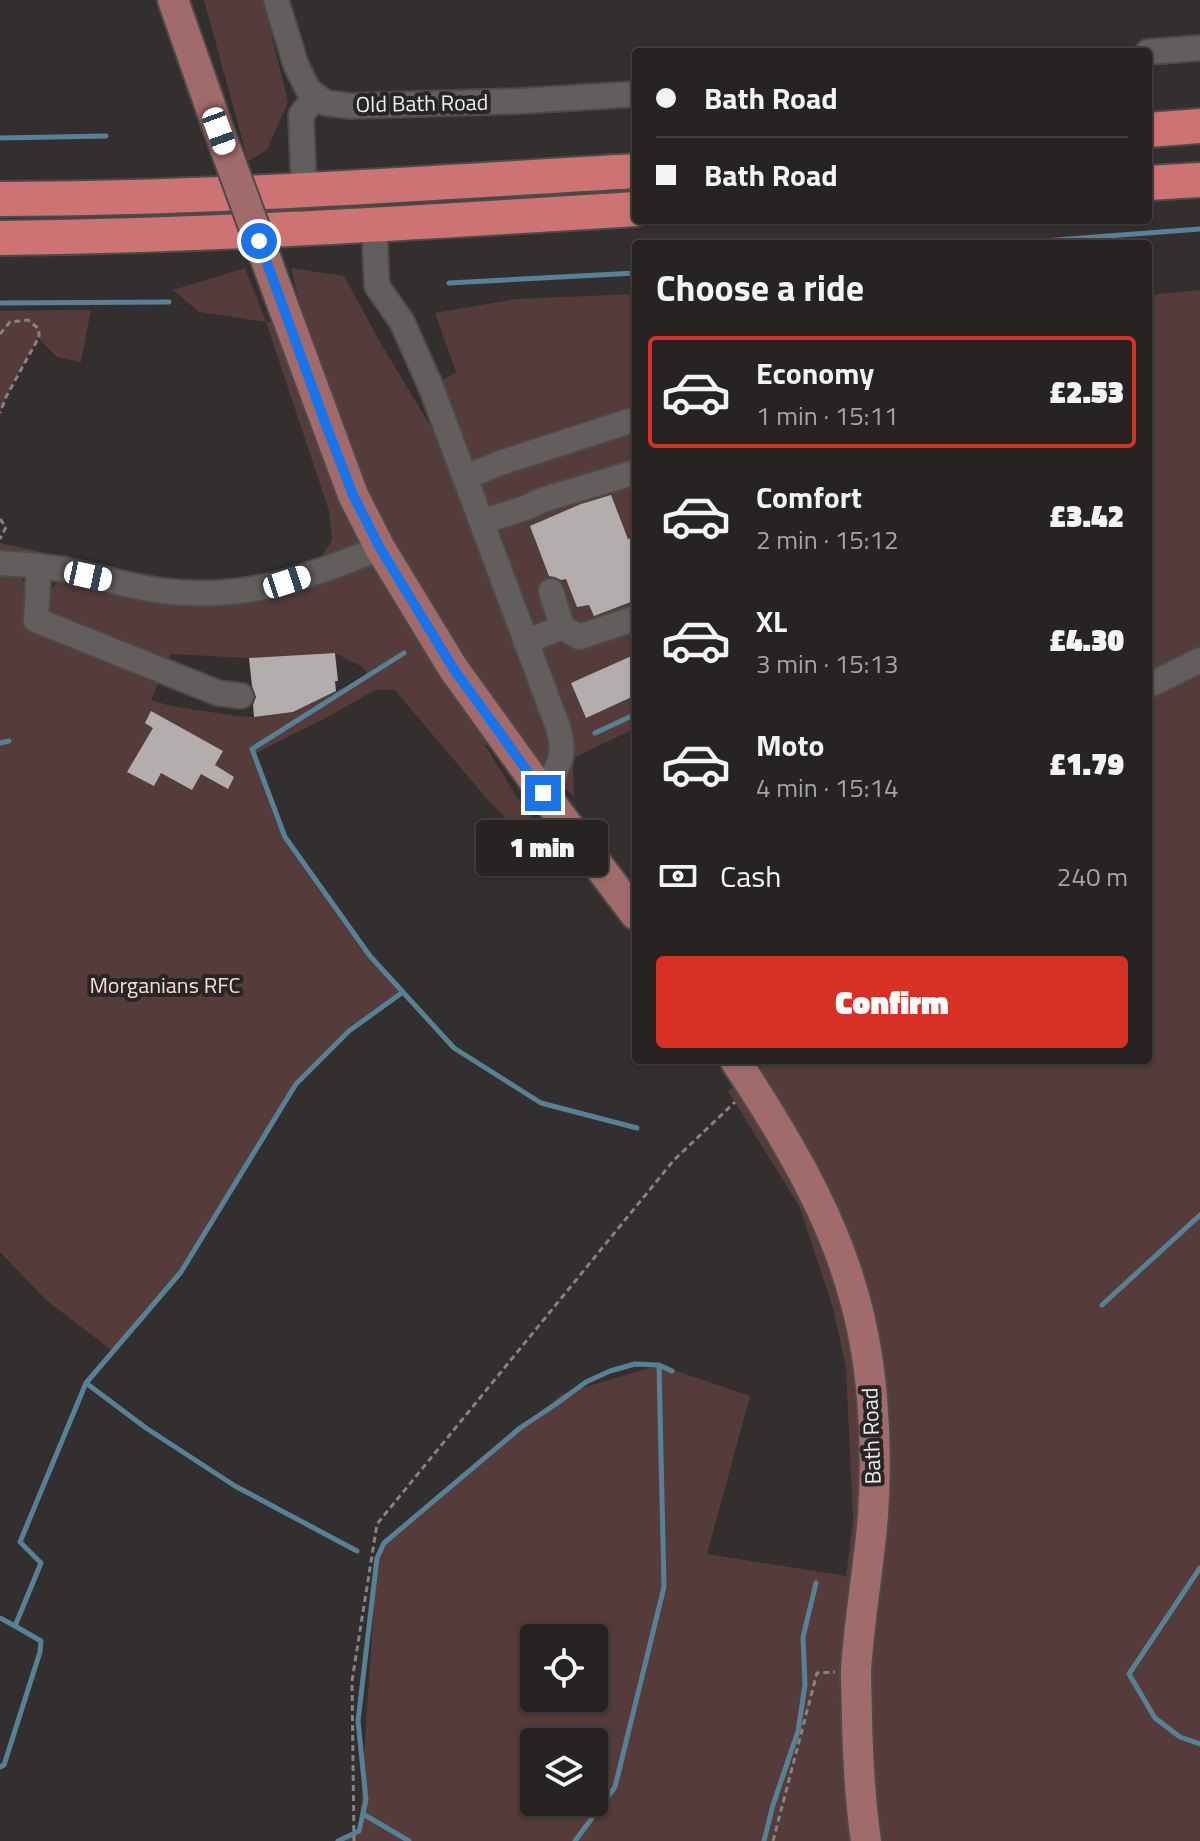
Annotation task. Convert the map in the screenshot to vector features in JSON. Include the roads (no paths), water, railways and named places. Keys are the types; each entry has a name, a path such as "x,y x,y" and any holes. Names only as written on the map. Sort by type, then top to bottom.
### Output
{"highway":[{"path":"1152,130 1200,126"},
{"path":"0,199 304,190 632,171"},
{"path":"1152,183 1200,180"},
{"path":"0,238 374,225 632,209"}],"main road":[{"path":"173,0 353,495 380,548 453,668 632,910"},
{"name":"Bath Road","path":"738,1064 809,1184 832,1232 865,1340 872,1404 873,1513 856,1672 858,1754 866,1841"}],"street":[{"path":"276,0 296,65 309,91 316,96 301,115 304,190"},
{"path":"1152,52 1200,48"},
{"name":"Old Bath Road","path":"316,96 326,103 351,106 632,94"},
{"path":"374,225 377,286 402,322 431,387 558,727 563,745 560,763 543,793"},
{"path":"466,477 632,420"},
{"path":"482,522 632,473"},
{"path":"0,563 39,566 164,591 214,593 254,590 287,582 380,548"},
{"path":"39,566 36,620 218,693 241,696"},
{"path":"551,591 562,627 579,637 632,619"},
{"path":"526,642 562,627"},
{"path":"1152,684 1200,660"}],"waterway":[{"path":"0,138 106,136"},
{"path":"1055,240 1200,229"},
{"path":"449,283 632,273"},
{"path":"0,303 169,302"},
{"path":"404,653 252,749 285,837 370,956 454,1048 541,1103 637,1128"},
{"path":"595,733 632,716"},
{"path":"0,743 9,741"},
{"path":"0,1767 4,1765 41,1641 15,1626 41,1563 20,1542 86,1383 181,1272 296,1084 349,1031 403,992"},
{"path":"1102,1305 1200,1215"},
{"path":"338,1841 359,1831 366,1800 358,1721 377,1558 384,1543 520,1428 586,1382 635,1364 659,1365"},
{"path":"575,1841 615,1787 664,1587 659,1365 672,1371"},
{"path":"86,1383 146,1428 235,1486 357,1551"},
{"path":"1200,1568 1129,1674 1155,1718 1180,1737 1200,1744"},
{"path":"764,1841 798,1731 805,1685 803,1637 816,1583"},
{"path":"0,1618 15,1626"},
{"path":"363,1814 409,1841"}],"park label":[{"name":"Morganians RFC","path":"165,985"}]}
